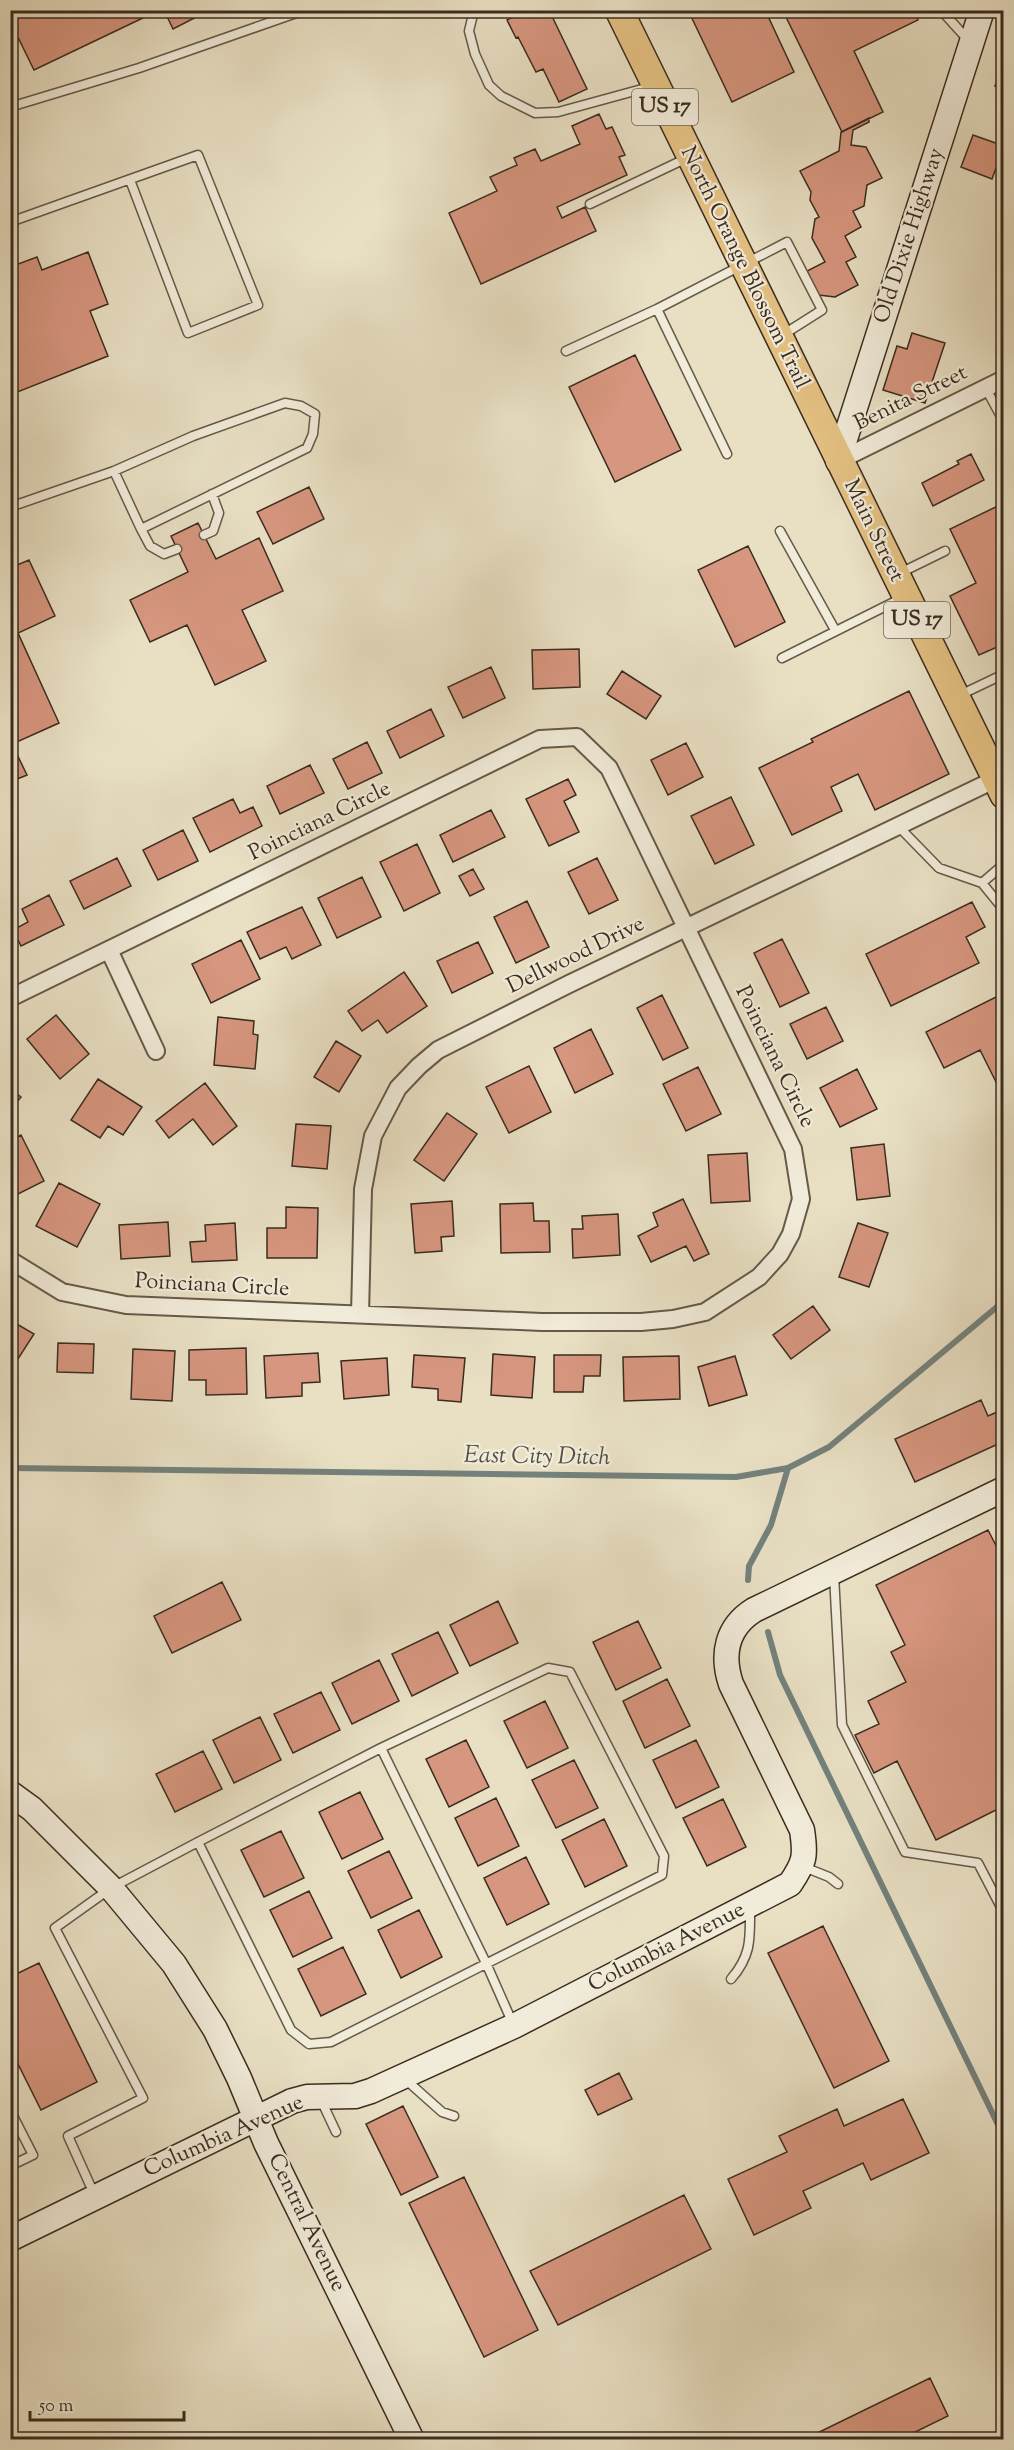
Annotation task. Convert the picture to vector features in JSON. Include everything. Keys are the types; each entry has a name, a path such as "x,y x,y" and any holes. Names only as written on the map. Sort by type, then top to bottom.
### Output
{"main road":[{"name":"North Orange Blossom Trail","path":"619,10 838,460"},
{"name":"Main Street","path":"838,460 1000,787"}],"street":[{"name":"Old Dixie Highway","path":"838,460 982,10"},
{"name":"Benita Street","path":"838,460 1004,378"},
{"name":"Poinciana Circle","path":"10,998 540,739 577,737 609,768 794,1149 801,1199 791,1234 780,1254 759,1277 705,1312 673,1319 641,1322 553,1322 126,1305 62,1292 10,1260"},
{"name":"Dellwood Drive","path":"360,1315 363,1189 373,1136 398,1088 438,1050 685,927 898,826 1000,787"},
{"path":"109,950 156,1051"},
{"path":"802,1867 806,1853 802,1830 726,1670 726,1656 732,1633 744,1616 1004,1489"},
{"name":"Central Avenue","path":"10,1793 32,1809 111,1888 174,1964 215,2029 266,2143 412,2439"},
{"name":"Columbia Avenue","path":"10,2239 292,2101 307,2097 355,2096 514,2026 790,1884 802,1867"}],"lane":[{"path":"10,107 139,68 305,10"},
{"path":"474,10 469,31 475,54 489,85 501,96 535,113 558,112 655,86"},
{"path":"941,10 971,44"},
{"path":"10,222 198,155 258,305 188,333 130,180"},
{"path":"590,204 690,157"},
{"path":"566,351 657,309 786,242 822,310 778,338"},
{"path":"657,309 727,454"},
{"path":"985,387 1004,422"},
{"path":"10,507 114,471 193,436 285,403 300,406 315,414 313,434 307,448 141,529"},
{"path":"114,471 150,546 164,554 177,549"},
{"path":"204,536 213,531 219,513 212,494"},
{"path":"780,531 835,630"},
{"path":"782,658 835,630 874,613 900,586 945,551"},
{"path":"955,697 1004,674"},
{"path":"898,826 939,868 982,883 1004,910"},
{"path":"982,883 1004,864"},
{"path":"834,1571 842,1725 905,1852 978,1863 1004,1913"},
{"path":"96,2197 68,2136 143,2098 55,1928 111,1888 198,1842 381,1748 548,1668 570,1672 663,1856 662,1875 331,2042 309,2044 291,2030 198,1842"},
{"path":"381,1748 486,1963 514,2026"},
{"path":"802,1867 829,1877 838,1884"},
{"path":"731,1980 743,1965 749,1948 750,1906"},
{"path":"402,2077 442,2112 454,2116"},
{"path":"319,2097 336,2132"},
{"path":"10,2110 33,2155 10,2166"}],"building":[{"path":"10,10 145,10 147,16 34,70 10,21"},
{"path":"164,10 210,10 173,29"},
{"path":"520,10 549,10 587,89 559,102 543,69 536,72 507,20 521,13"},
{"path":"688,10 775,10 767,14 794,72 732,102"},
{"path":"799,10 825,10 827,14 834,10 914,10 918,20 854,51 883,112 842,132 786,17"},
{"path":"1004,65 1004,89 995,86"},
{"path":"599,114 606,129 612,127 625,155 619,157 627,175 557,207 562,218 585,207 596,231 481,284 449,213 497,191 490,177 517,165 514,158 535,149 541,161 580,144 572,126"},
{"path":"869,118 869,122 853,130 851,145 866,147 882,178 867,185 864,206 853,211 861,227 845,236 856,257 846,262 858,285 835,297 819,295 807,271 825,262 812,238 815,219 819,217 810,200 811,192 800,171 839,151 841,132"},
{"path":"973,135 1004,146 992,179 961,167"},
{"path":"88,252 108,304 90,311 108,356 10,395 10,267 37,257 42,270"},
{"path":"912,333 945,343 925,403 883,390 897,346 907,349"},
{"path":"635,355 681,450 615,482 569,387"},
{"path":"971,454 984,480 933,506 922,483 959,464 957,461"},
{"path":"309,487 324,519 273,544 257,512"},
{"path":"1004,503 1004,644 979,655 950,596 976,583 950,529"},
{"path":"198,523 216,559 259,538 283,591 242,610 266,661 215,685 187,625 150,642 130,600 188,572 171,536"},
{"path":"748,546 785,622 735,647 698,570"},
{"path":"29,560 55,616 18,633 59,723 12,744 27,775 10,782 10,568"},
{"path":"579,649 580,687 533,689 532,650"},
{"path":"491,667 505,698 463,718 448,687"},
{"path":"622,671 661,696 646,719 607,694"},
{"path":"909,691 949,774 875,810 858,774 831,787 842,811 792,835 759,768 813,742 811,739"},
{"path":"431,709 444,736 400,758 387,731"},
{"path":"367,742 382,773 348,789 333,759"},
{"path":"686,743 703,777 668,795 651,760"},
{"path":"310,765 324,793 280,814 267,786"},
{"path":"568,779 576,795 564,801 579,832 549,846 526,799"},
{"path":"731,797 754,845 715,864 691,816"},
{"path":"233,799 240,813 253,807 262,826 210,852 193,818"},
{"path":"491,810 505,837 453,862 440,835"},
{"path":"183,830 198,861 158,880 143,850"},
{"path":"417,844 440,893 404,911 380,862"},
{"path":"117,858 131,886 84,909 70,881"},
{"path":"597,858 618,900 589,914 568,872"},
{"path":"473,869 484,889 470,896 459,876"},
{"path":"362,877 381,917 337,938 318,898"},
{"path":"49,895 64,925 21,946 13,930 28,922 22,909"},
{"path":"527,901 549,947 516,963 494,917"},
{"path":"972,902 985,927 966,937 979,963 891,1006 866,954"},
{"path":"302,907 321,945 292,959 286,947 260,959 247,932"},
{"path":"782,939 809,993 780,1007 754,953"},
{"path":"241,940 260,979 211,1003 192,964"},
{"path":"478,942 493,973 452,993 437,961"},
{"path":"404,972 427,1006 387,1033 378,1020 362,1031 348,1011"},
{"path":"662,995 688,1048 663,1060 637,1008"},
{"path":"998,996 1004,1006 1004,1098 980,1050 944,1068 926,1032"},
{"path":"826,1007 843,1041 807,1059 790,1024"},
{"path":"56,1015 89,1054 60,1079 27,1039"},
{"path":"218,1017 254,1021 253,1034 258,1035 255,1069 214,1065"},
{"path":"591,1029 613,1074 575,1093 554,1048"},
{"path":"336,1041 361,1056 339,1092 314,1077"},
{"path":"529,1066 551,1112 509,1133 486,1087"},
{"path":"698,1067 721,1114 686,1131 663,1084"},
{"path":"857,1069 877,1109 840,1127 820,1088"},
{"path":"98,1079 142,1107 123,1135 108,1126 100,1138 71,1120"},
{"path":"205,1083 237,1126 213,1145 193,1119 169,1138 156,1121"},
{"path":"10,1088 21,1097 10,1110"},
{"path":"447,1113 477,1134 444,1181 414,1160"},
{"path":"296,1124 331,1126 327,1169 292,1166"},
{"path":"21,1135 44,1181 14,1196 10,1189 10,1141"},
{"path":"884,1144 890,1196 857,1200 851,1148"},
{"path":"747,1153 750,1201 711,1203 708,1155"},
{"path":"59,1183 100,1204 77,1247 36,1226"},
{"path":"683,1199 709,1254 694,1261 686,1246 651,1262 638,1236 658,1226 653,1213"},
{"path":"452,1201 454,1236 441,1237 442,1251 415,1253 411,1204"},
{"path":"533,1203 534,1221 549,1221 550,1252 501,1253 500,1204"},
{"path":"286,1207 318,1208 317,1258 267,1258 267,1228 286,1228"},
{"path":"618,1214 620,1255 573,1258 572,1229 583,1229 582,1216"},
{"path":"168,1222 170,1256 121,1259 119,1225"},
{"path":"235,1223 237,1260 192,1262 190,1242 206,1241 205,1225"},
{"path":"858,1223 888,1233 869,1287 839,1277"},
{"path":"813,1306 830,1330 791,1359 773,1335"},
{"path":"10,1320 34,1334 16,1362 10,1359"},
{"path":"58,1343 94,1344 93,1373 57,1372"},
{"path":"246,1348 247,1394 206,1395 206,1380 189,1380 189,1350"},
{"path":"133,1349 175,1351 172,1401 131,1399"},
{"path":"318,1353 320,1382 302,1383 302,1396 266,1398 264,1356"},
{"path":"493,1354 535,1357 532,1398 491,1395"},
{"path":"414,1355 465,1358 461,1402 438,1400 438,1389 412,1387"},
{"path":"554,1355 601,1355 600,1376 584,1376 583,1392 554,1392"},
{"path":"679,1356 680,1399 624,1401 623,1357"},
{"path":"735,1356 747,1395 709,1406 698,1367"},
{"path":"387,1358 389,1395 344,1399 341,1361"},
{"path":"981,1400 988,1416 1004,1409 1004,1455 998,1444 915,1482 895,1439"},
{"path":"988,1530 1004,1561 1004,1806 936,1840 897,1761 874,1773 855,1735 879,1724 868,1701 906,1682 891,1652 905,1645 876,1585"},
{"path":"222,1582 241,1620 172,1653 154,1616"},
{"path":"498,1601 518,1643 470,1666 450,1625"},
{"path":"638,1621 661,1668 616,1690 593,1642"},
{"path":"438,1632 458,1673 412,1696 392,1654"},
{"path":"379,1660 399,1701 352,1724 332,1683"},
{"path":"667,1679 690,1726 645,1748 623,1701"},
{"path":"321,1692 340,1730 293,1753 274,1714"},
{"path":"545,1701 568,1748 527,1768 504,1721"},
{"path":"260,1717 281,1760 234,1783 213,1740"},
{"path":"466,1740 489,1787 449,1807 426,1759"},
{"path":"696,1740 719,1787 676,1808 653,1760"},
{"path":"203,1751 222,1789 175,1812 156,1774"},
{"path":"574,1760 598,1808 556,1828 532,1780"},
{"path":"360,1792 383,1839 342,1859 319,1812"},
{"path":"496,1798 519,1846 478,1866 455,1818"},
{"path":"723,1799 746,1847 707,1866 683,1818"},
{"path":"604,1819 627,1866 585,1887 562,1840"},
{"path":"281,1831 304,1878 264,1897 241,1850"},
{"path":"389,1851 412,1898 371,1918 348,1871"},
{"path":"526,1857 549,1904 507,1925 484,1878"},
{"path":"309,1891 332,1938 293,1957 270,1910"},
{"path":"419,1910 442,1957 401,1978 378,1930"},
{"path":"823,1926 889,2061 834,2088 768,1953"},
{"path":"343,1947 366,1994 321,2016 298,1969"},
{"path":"39,1963 97,2082 41,2110 10,2048 10,1977"},
{"path":"619,2073 632,2099 598,2115 585,2090"},
{"path":"903,2099 929,2153 871,2180 863,2163 803,2191 811,2208 754,2235 728,2179 787,2152 779,2136 837,2109 844,2126"},
{"path":"403,2106 438,2177 401,2195 366,2124"},
{"path":"464,2177 538,2330 484,2357 409,2203"},
{"path":"684,2195 711,2249 558,2325 530,2271"},
{"path":"930,2378 948,2416 899,2440 803,2440"}],"waterway":[{"name":"East City Ditch","path":"10,1468 736,1477 788,1468 829,1447 1004,1301"},
{"path":"748,1580 749,1566 771,1525 788,1468"},
{"path":"768,1632 780,1675 1004,2137"}]}
